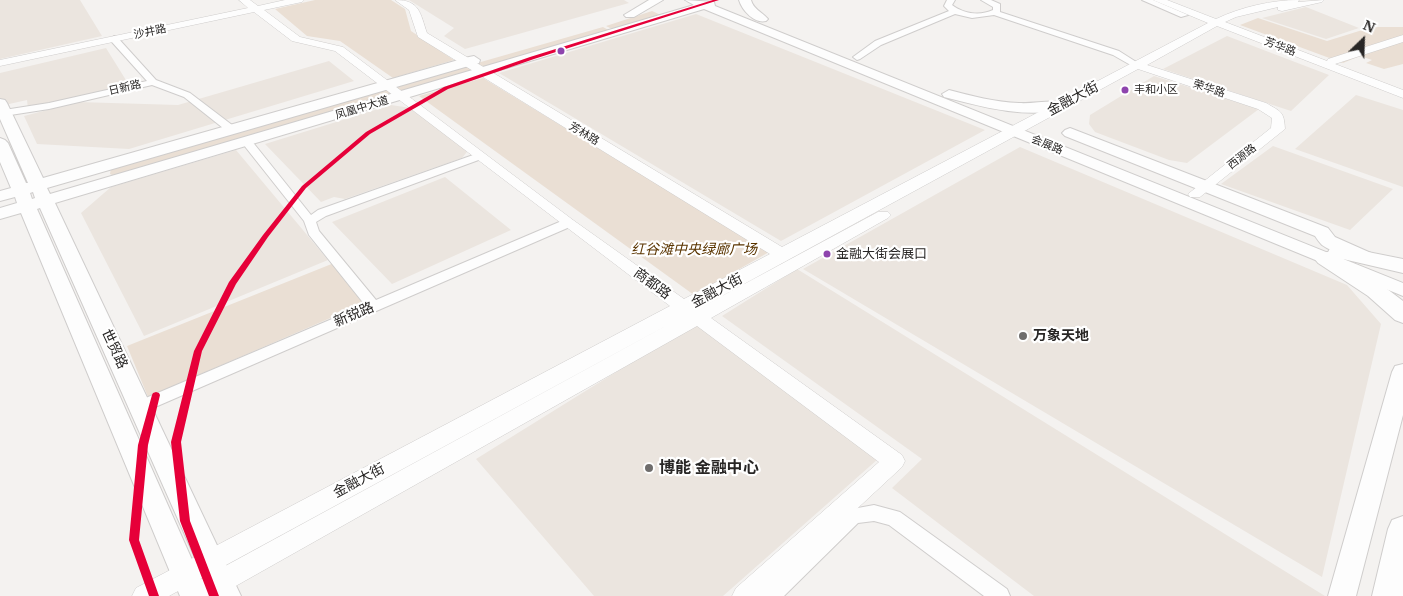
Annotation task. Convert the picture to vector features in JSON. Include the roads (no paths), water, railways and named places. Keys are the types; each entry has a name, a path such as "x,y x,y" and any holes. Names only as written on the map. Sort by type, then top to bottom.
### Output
{"main road":[{"path":"630,15 657,0"},
{"name":"凤凰中大道","path":"0,214 26,196 232,130 682,0"},
{"path":"745,0 747,7 762,19"},
{"name":"凤凰中大道","path":"26,196 247,142 670,16 711,1"},
{"name":"会展路","path":"711,1 762,19 945,93 1024,130 1200,190 1403,290"},
{"name":"会展路","path":"711,1 735,18 1024,130 1331,255 1403,278"},
{"path":"670,16 706,11 735,18"},
{"path":"589,27 612,25 615,29 608,34"},
{"path":"945,93 988,104 1015,108 1066,108 1067,126 1070,133 1103,157"},
{"name":"世贸路","path":"2,108 26,196 194,596"},
{"path":"1070,133 1200,190 1322,232 1328,241 1370,260"},
{"name":"世贸路","path":"0,143 26,196 140,407 223,589"},
{"path":"1331,255 1403,266"},
{"path":"1331,255 1388,299 1403,315"},
{"path":"1342,596 1403,372"},
{"path":"1388,596 1403,529"}],"street":[{"name":"沙井路","path":"0,63 114,39 250,5 299,0"},
{"name":"芳林路","path":"400,0 414,9 422,35 783,255"},
{"path":"951,0 948,6 955,11 971,15 994,13 1116,53 1142,67"},
{"path":"989,0 997,6 998,9 994,13"},
{"path":"1146,0 1184,16"},
{"name":"芳华路","path":"1158,0 1332,61 1403,89"},
{"name":"芳华路","path":"1168,0 1403,94"},
{"name":"金融大街","path":"194,596 223,589 691,313 783,255 1225,23 1257,8 1303,1"},
{"name":"商都路","path":"250,5 296,39 339,49 568,223 894,461 745,596"},
{"path":"857,57 878,44 955,11"},
{"path":"1332,61 1403,38"},
{"path":"114,39 153,82"},
{"name":"荣华路","path":"1142,67 1262,106 1278,116"},
{"name":"日新路","path":"2,108 49,106 153,82 188,95 232,130"},
{"name":"西源路","path":"1200,190 1278,129 1278,116"},
{"name":"金融大街","path":"145,596 691,313 1024,130"},
{"path":"247,142 310,221 313,232 374,307"},
{"path":"310,221 322,213 480,156"},
{"name":"新锐路","path":"140,407 568,223"},
{"path":"770,596 853,516 874,513 894,518 1000,596"}],"place":[{"name":"丰和小区","path":"1125,90"},
{"name":"金融大街会展口","path":"827,254"},
{"name":"万象天地","path":"1023,336"},
{"name":"博能 金融中心","path":"649,468"}],"park label":[{"name":"红谷滩中央绿廊广场","path":"694,250"}]}
